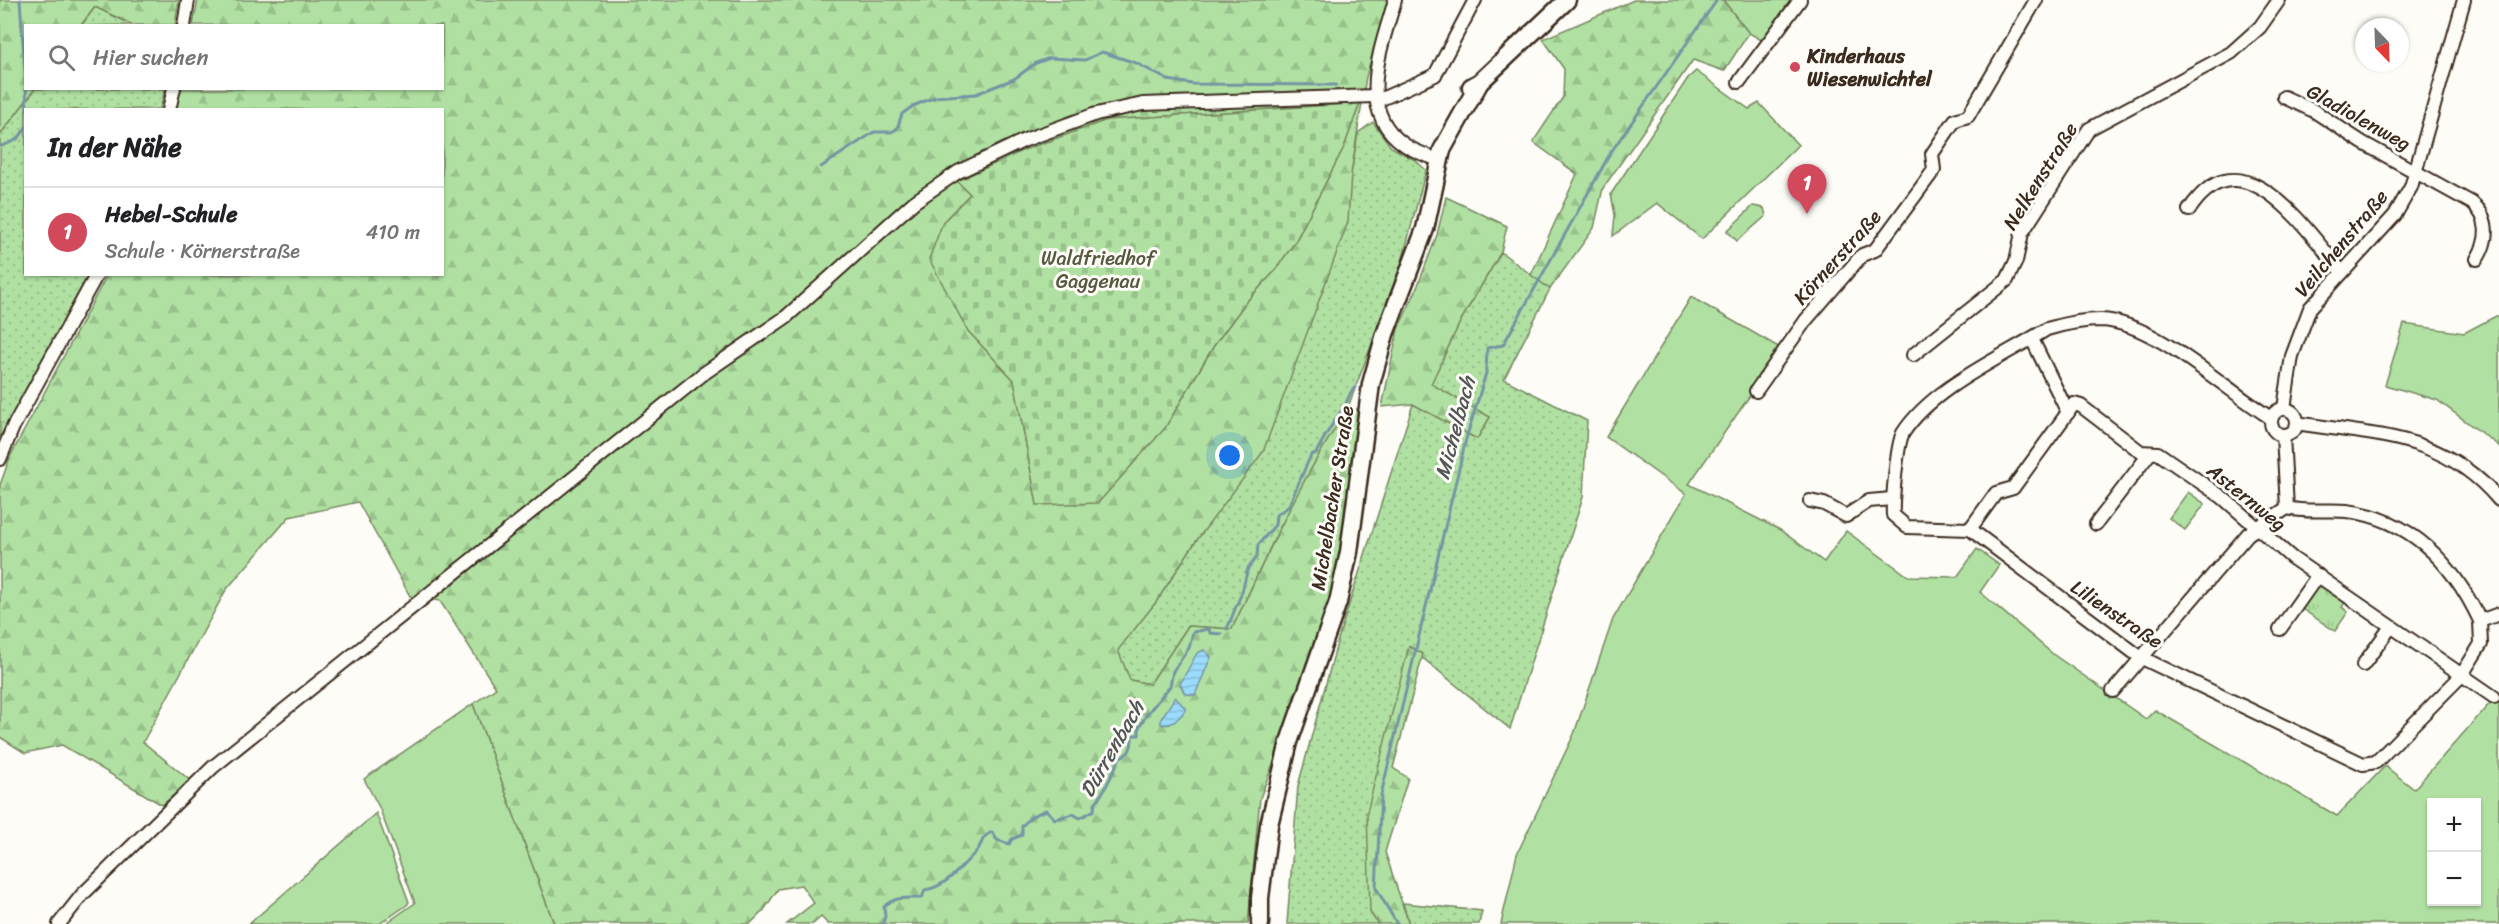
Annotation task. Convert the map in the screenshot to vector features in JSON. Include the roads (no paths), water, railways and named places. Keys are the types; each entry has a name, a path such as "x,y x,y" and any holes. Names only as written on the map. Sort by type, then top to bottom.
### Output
{"main road":[{"name":"Michelbacher Straße","path":"1260,924 1260,898 1269,825 1288,742 1338,602 1349,552 1371,384 1385,334 1425,229 1440,155 1440,137 1451,111 1464,91 1480,82 1567,0"}],"street":[{"path":"184,24 188,0"},
{"path":"1395,0 1376,69 1376,98 1383,120 1395,137 1406,146 1440,155"},
{"path":"59,924 82,895 213,767 703,374 786,317 914,202 958,172 1025,140 1096,114 1143,104 1376,98 1435,75 1475,0"},
{"path":"1739,82 1800,0"},
{"name":"Körnerstraße","path":"1756,391 1806,320 1862,255 1875,250 1934,170 1932,154 1955,120 1968,116 2036,0"},
{"name":"Nelkenstraße","path":"1913,354 2007,280 2016,261 2022,233 2089,129 2231,53 2260,27 2279,0"},
{"name":"Veilchenstraße","path":"2284,408 2292,356 2310,308 2395,215 2411,187 2464,0"},
{"path":"169,108 174,90"},
{"name":"Gladiolenweg","path":"2284,97 2314,111 2363,143 2472,203 2482,214 2487,230 2486,241 2477,259"},
{"path":"2189,210 2199,194 2223,182 2244,180 2261,185 2286,207 2342,272"},
{"path":"0,459 13,427 96,276"},
{"path":"2032,339 2067,413 2013,488 1996,493 1970,529 1907,527 1893,515 1892,499 1902,435 1932,399 2047,329 2066,323 2102,320 2126,325 2156,337 2271,418"},
{"name":"Asternweg","path":"2067,413 2074,404 2081,405 2141,452 2158,453 2222,497 2292,558 2390,628 2494,697"},
{"path":"2284,408 2294,413 2297,423 2290,434 2283,435 2276,433 2271,426 2271,418 2278,409 2284,408"},
{"path":"2297,423 2393,437 2422,444 2457,462 2499,500"},
{"path":"2283,435 2288,508"},
{"path":"2096,524 2150,453"},
{"path":"1810,501 1824,504 1846,516 1869,501 1892,499"},
{"path":"2113,691 2140,657 2255,527 2288,508 2298,511 2349,511 2405,530 2444,561 2461,583 2480,621 2481,644 2461,676"},
{"name":"Lilienstraße","path":"1970,529 2140,657 2363,764 2376,762 2461,676"},
{"path":"2280,629 2318,575"},
{"path":"2480,621 2499,614"},
{"path":"2363,665 2390,628"}],"water":[{"path":"1204,650 1211,657 1195,695 1185,694 1180,684 1197,653"},
{"path":"1175,697 1186,709 1172,723 1161,724 1161,719"}],"waterway":[{"path":"20,0 24,56"},
{"name":"Michelbach","path":"1397,924 1376,888 1381,795 1466,439 1486,373 1487,348 1503,345 1611,152 1717,0"},
{"path":"821,167 874,132 891,132 897,129 902,114 913,106 935,97 976,94 1014,79 1036,63 1050,58 1085,60 1102,52 1136,63 1168,80 1192,84 1336,85"},
{"path":"26,90 27,108"},
{"path":"0,146 16,140 24,130"},
{"name":"Dürrenbach","path":"1227,629 1242,592 1248,568 1257,556 1258,545 1275,525 1276,515 1288,507 1311,455 1316,453 1346,404 1351,391 1356,387"},
{"name":"Dürrenbach","path":"883,924 884,907 888,903 902,898 922,898 925,890 933,888 953,875 978,850 983,839 992,832 997,840 1009,844 1012,839 1022,835 1022,826 1032,816 1046,810 1055,819 1073,814 1080,818 1094,810 1095,803 1120,757 1127,754 1130,749 1132,735 1139,735 1139,727 1147,714 1170,686 1173,671 1189,648 1193,632 1209,629 1210,633 1222,634"}],"place":[{"name":"Kinderhaus Wiesenwichtel","path":"1795,67"},
{"name":"Hebel-Schule","path":"1807,214"}],"park label":[{"name":"Waldfriedhof Gaggenau","path":"1098,270"}]}
